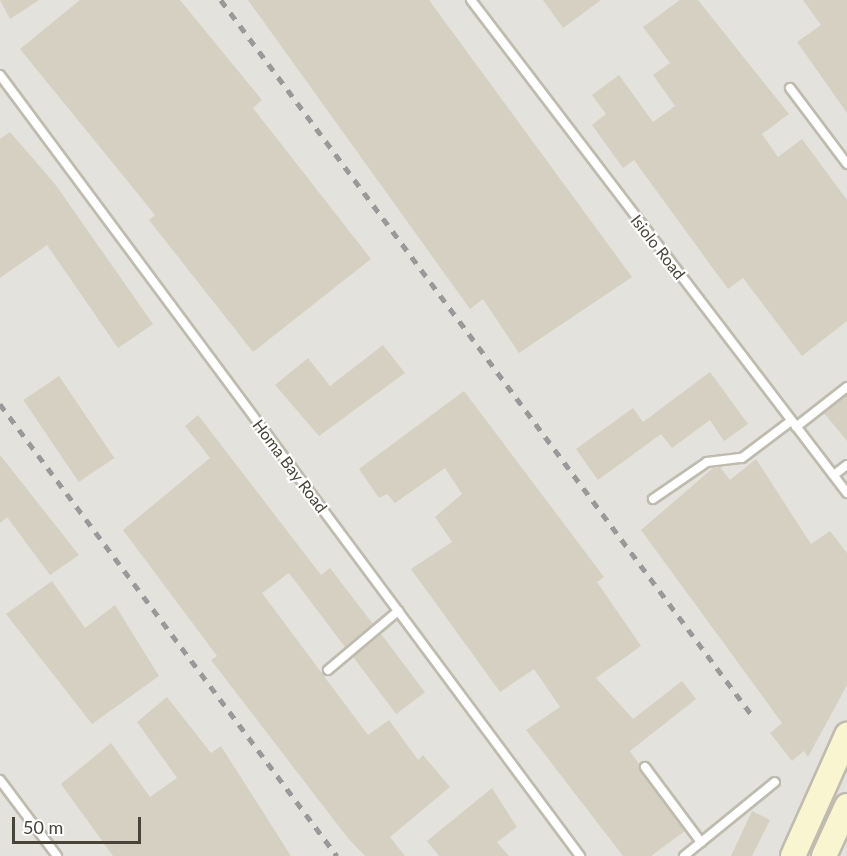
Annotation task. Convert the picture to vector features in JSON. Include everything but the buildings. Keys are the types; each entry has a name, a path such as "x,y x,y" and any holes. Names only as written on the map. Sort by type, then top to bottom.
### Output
{"main road":[{"path":"793,856 847,735"},
{"path":"824,856 847,806"}],"lane":[{"name":"Isiolo Road","path":"471,0 847,493"},
{"name":"Homa Bay Road","path":"0,75 580,856"},
{"path":"790,88 847,164"},
{"path":"653,499 707,462 742,458 847,387"},
{"path":"834,475 847,465"},
{"path":"328,670 398,611"},
{"path":"645,767 701,842"},
{"path":"0,780 57,856"},
{"path":"684,856 775,782"}],"shaded area":[{"path":"0,0 847,0 847,856 0,856"}],"railway":[{"path":"221,0 754,718"},
{"path":"0,404 337,856"}]}
